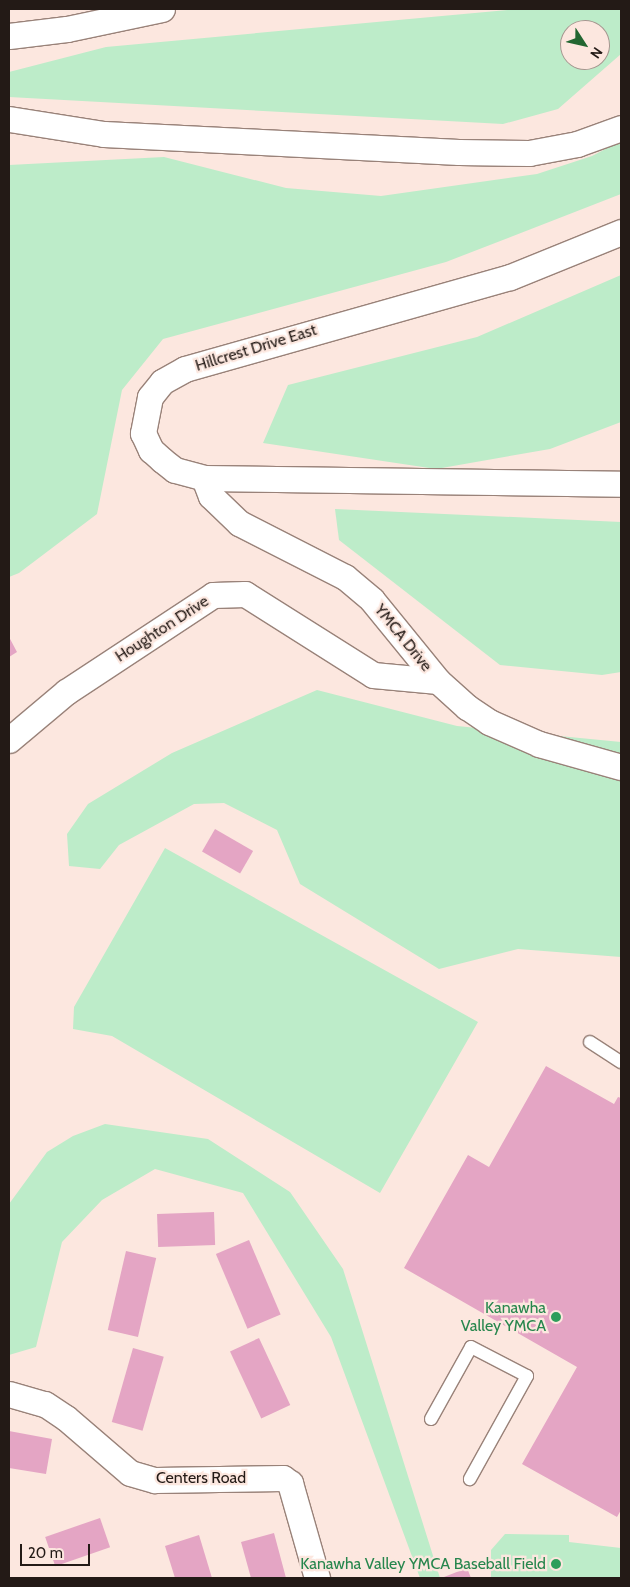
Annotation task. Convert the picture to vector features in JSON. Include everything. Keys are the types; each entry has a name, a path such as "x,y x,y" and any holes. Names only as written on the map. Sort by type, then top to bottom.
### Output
{"street":[{"path":"9,36 67,29 162,9"},
{"path":"9,119 104,134 459,152 529,153 577,144 621,128"},
{"name":"Hillcrest Drive East","path":"621,232 510,276 202,362 162,382 150,397 143,433 151,450 175,470 204,478 621,484"},
{"name":"YMCA Drive","path":"204,478 211,496 239,523 345,577 365,594 438,681 490,722 539,744 621,767"},
{"name":"Houghton Drive","path":"9,740 66,692 213,595 245,594 373,675 438,681"},
{"name":"Centers Road","path":"9,1394 35,1401 59,1414 130,1472 155,1480 283,1478 290,1483 317,1578"}],"lane":[{"path":"590,1042 621,1062"},
{"path":"431,1419 471,1347 527,1376 470,1479"}],"green space":[{"path":"517,9 621,9 621,54 610,64 610,20 560,20 560,70 603,70 558,109 503,124 9,97 9,72 106,47"},
{"path":"621,141 621,194 446,262 163,339 122,390 97,514 19,573 9,577 9,165 164,157 286,188 381,196 537,174 592,156"},
{"path":"621,275 621,422 550,449 436,469 263,443 288,385 477,337"},
{"path":"335,509 621,522 621,672 602,675 500,665 339,540"},
{"path":"317,690 457,726 621,742 621,957 518,949 439,969 300,884 277,830 224,803 194,804 119,845 100,869 69,866 67,834 88,804 172,753"},
{"path":"165,848 478,1022 380,1193 112,1036 73,1029 74,1007"},
{"path":"105,1124 208,1139 290,1192 343,1269 440,1578 420,1578 331,1337 243,1193 155,1169 102,1200 62,1242 36,1347 9,1355 9,1204 47,1152 73,1136"},
{"name":"Kanawha Valley YMCA Baseball Field","path":"505,1534 569,1535 569,1542 621,1548 621,1578 491,1578 491,1550"}],"building":[{"path":"9,637 17,652 9,657"},
{"path":"215,829 253,851 240,874 202,852"},
{"name":"Kanawha Valley YMCA","path":"546,1066 614,1104 618,1097 621,1098 621,1510 617,1517 522,1464 577,1367 404,1268 468,1155 489,1167"},
{"path":"214,1212 215,1245 158,1247 157,1214"},
{"path":"249,1240 281,1315 248,1329 216,1254"},
{"path":"126,1251 156,1258 138,1337 108,1330"},
{"path":"259,1338 290,1405 261,1419 230,1352"},
{"path":"133,1348 164,1357 143,1431 112,1422"},
{"path":"9,1431 52,1439 46,1474 9,1468"},
{"path":"100,1518 110,1547 55,1566 45,1537"},
{"path":"274,1533 286,1578 251,1578 241,1542"},
{"path":"199,1535 212,1578 175,1578 165,1546"},
{"path":"467,1568 471,1578 444,1577"}],"place":[{"name":"Kanawha Valley YMCA","path":"556,1317"},
{"name":"Kanawha Valley YMCA Baseball Field","path":"556,1564"}]}
